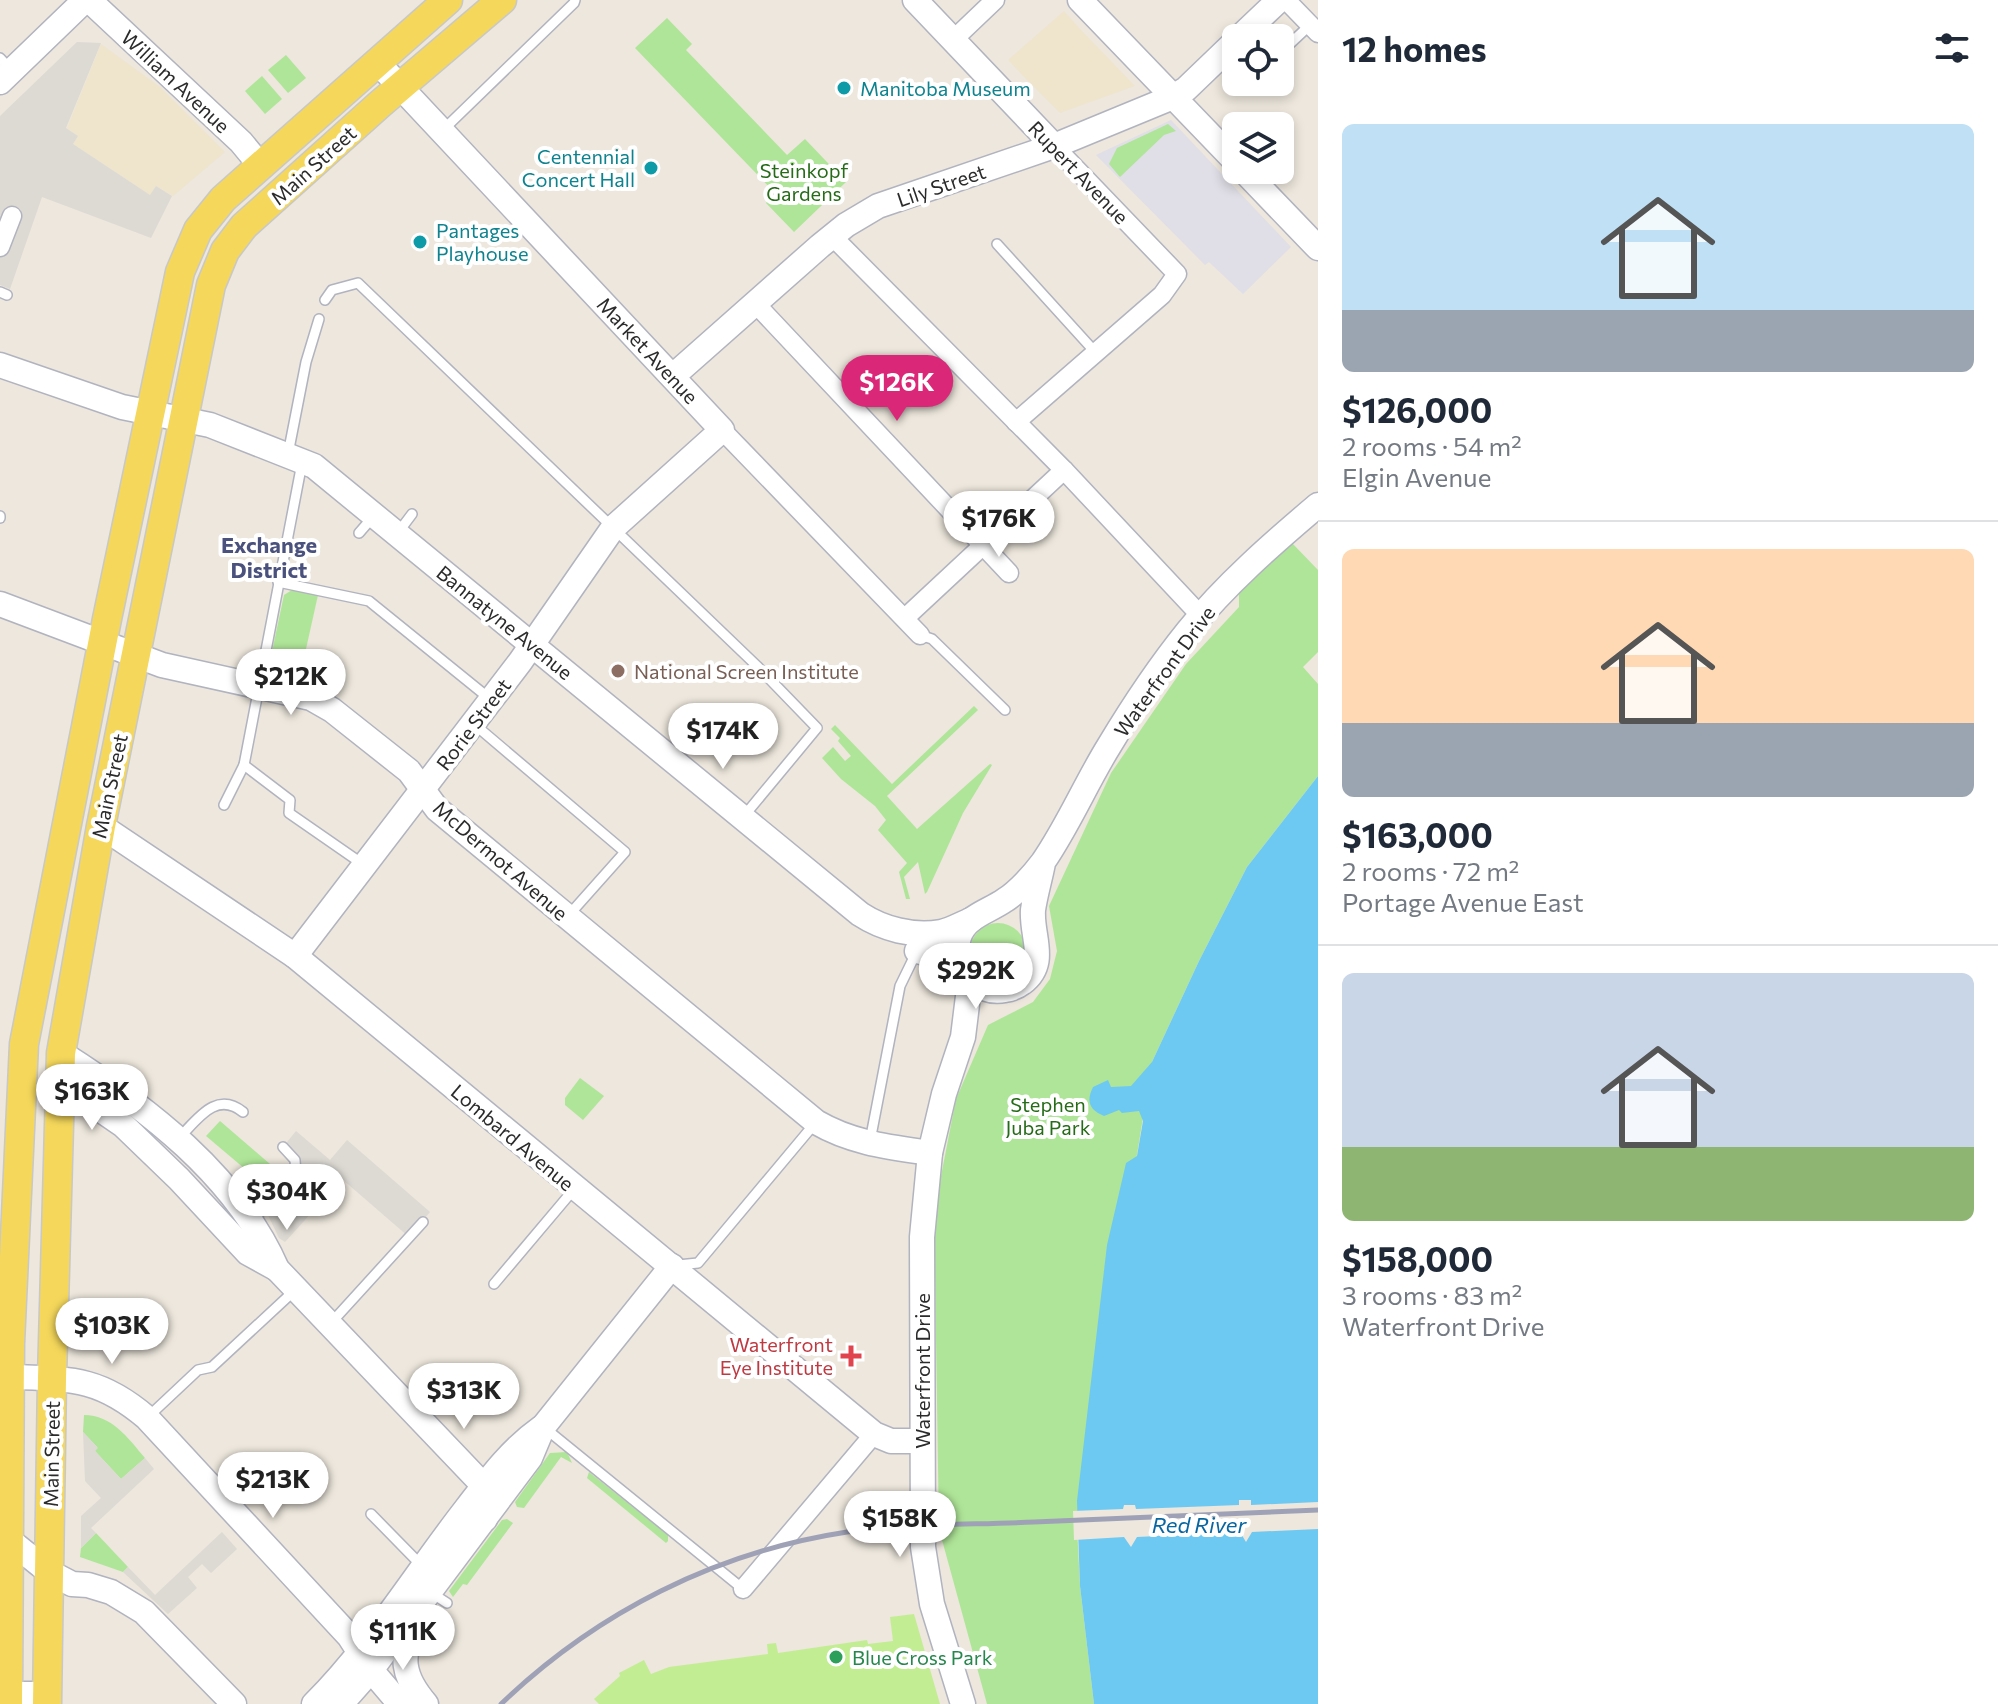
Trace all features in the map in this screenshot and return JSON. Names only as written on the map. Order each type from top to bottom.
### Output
[{"type":"main road","name":"Main Street","points":[[6,1697],[4,1535],[10,1377],[6,1306],[12,1046],[104,642],[175,291],[191,243],[214,208],[448,0]]},
{"type":"main road","name":"Main Street","points":[[47,1699],[61,1053],[101,826],[205,308],[225,251],[244,226],[502,0]]},
{"type":"main road","points":[[12,1046],[61,1053]]},
{"type":"main road","points":[[11,1083],[59,1090]]},
{"type":"street","points":[[4,70],[87,0]]},
{"type":"street","name":"William Avenue","points":[[87,0],[241,142],[260,165]]},
{"type":"street","name":"Rupert Avenue","points":[[915,0],[1177,274],[1162,295],[1096,353]]},
{"type":"street","points":[[953,40],[995,0]]},
{"type":"street","points":[[1080,0],[1222,148]]},
{"type":"street","name":"Lily Street","points":[[1254,24],[1279,0]]},
{"type":"street","points":[[1286,0],[1314,29]]},
{"type":"street","name":"Lily Street","points":[[673,376],[832,236],[878,206],[1054,146],[1173,97],[1222,55]]},
{"type":"street","name":"Market Avenue","points":[[377,62],[722,430],[920,635]]},
{"type":"street","points":[[1256,184],[1318,248]]},
{"type":"street","points":[[0,247],[12,216]]},
{"type":"street","points":[[832,236],[1064,470],[1201,616]]},
{"type":"street","points":[[754,302],[1009,573]]},
{"type":"street","points":[[1016,422],[1096,353]]},
{"type":"street","name":"Bannatyne Avenue","points":[[0,365],[114,405],[210,425],[314,466],[367,524],[397,534],[844,902],[876,925],[927,933],[943,932],[977,916]]},
{"type":"street","name":"Rorie Street","points":[[295,956],[474,724],[613,528],[722,430]]},
{"type":"street","points":[[905,618],[1064,470]]},
{"type":"street","name":"Waterfront Drive","points":[[963,1704],[932,1604],[922,1534],[922,1237],[930,1153],[944,1094],[963,1037],[966,975],[958,959],[958,941],[977,916],[1007,899],[1043,863],[1134,706],[1201,616],[1318,505]]},
{"type":"street","name":"McDermot Avenue","points":[[0,604],[162,665],[311,698],[332,710],[409,771],[437,809],[816,1122],[837,1134],[869,1144],[930,1153]]},
{"type":"street","name":"Lombard Avenue","points":[[101,826],[295,956],[874,1434],[891,1441],[922,1441]]},
{"type":"street","name":"Waterfront Drive","points":[[963,1037],[1000,991],[1016,987],[1032,973],[1038,955],[1033,912],[1043,863]]},
{"type":"street","points":[[977,916],[998,910],[1011,912],[1026,921],[1035,935]]},
{"type":"street","points":[[917,951],[943,957],[982,988],[1000,991]]},
{"type":"street","points":[[61,1053],[124,1096],[220,1181],[248,1253],[277,1269],[484,1486],[488,1500],[485,1519]]},
{"type":"street","points":[[59,1090],[88,1101],[123,1125],[234,1220],[263,1237],[277,1269]]},
{"type":"street","points":[[426,1704],[410,1684],[404,1660],[405,1647],[484,1486],[518,1445],[543,1427],[672,1266]]},
{"type":"street","points":[[10,1377],[75,1380],[107,1390],[128,1402],[147,1418],[349,1636],[400,1704]]},
{"type":"street","points":[[314,1704],[335,1683],[365,1661],[432,1589],[530,1458],[543,1427]]},
{"type":"street","points":[[743,1589],[874,1434]]},
{"type":"street","points":[[4,1535],[49,1572],[72,1584],[99,1588],[128,1601],[155,1622],[234,1704]]},
{"type":"street","points":[[341,1704],[365,1661],[432,1589]]},
{"type":"street","points":[[6,1697],[47,1699]]},
{"type":"lane","points":[[443,130],[575,0]]},
{"type":"lane","points":[[1294,43],[1314,29]]},
{"type":"lane","points":[[997,244],[1096,353]]},
{"type":"lane","points":[[325,300],[332,290],[358,283],[757,666],[817,728],[742,818]]},
{"type":"lane","points":[[224,805],[244,765],[278,582],[306,362],[319,319]]},
{"type":"lane","points":[[397,534],[412,514]]},
{"type":"lane","points":[[278,582],[369,601],[491,700]]},
{"type":"lane","points":[[920,635],[932,639],[1005,710]]},
{"type":"lane","points":[[474,724],[625,852],[567,917]]},
{"type":"lane","points":[[244,765],[290,800],[289,813],[364,865]]},
{"type":"lane","points":[[869,1144],[900,986],[917,951]]},
{"type":"lane","points":[[177,1140],[218,1103],[230,1103],[243,1112]]},
{"type":"lane","points":[[672,1266],[698,1263],[816,1122]]},
{"type":"lane","points":[[234,1220],[296,1174],[295,1160],[283,1147]]},
{"type":"lane","points":[[494,1284],[575,1188]]},
{"type":"lane","points":[[329,1326],[423,1222]]},
{"type":"lane","points":[[147,1418],[198,1370],[212,1367],[296,1289]]},
{"type":"lane","points":[[543,1427],[743,1589]]},
{"type":"lane","points":[[371,1514],[432,1589]]},
{"type":"shaded area","points":[[1064,11],[1135,86],[1060,113],[1008,60]]},
{"type":"shaded area","points":[[77,42],[101,43],[66,128],[78,136],[73,144],[150,195],[156,186],[172,196],[151,238],[42,197],[10,289],[0,285],[0,116]]},
{"type":"shaded area","points":[[101,44],[160,87],[225,152],[173,196],[156,186],[150,195],[73,144],[78,136],[67,128]]},
{"type":"shaded area","points":[[1171,120],[1222,174],[1222,184],[1231,184],[1291,247],[1243,294],[1209,262],[1205,265],[1096,155]]},
{"type":"shaded area","points":[[296,1131],[330,1160],[347,1140],[430,1212],[409,1237],[342,1179],[285,1242],[279,1238],[265,1209],[296,1168],[283,1147]]},
{"type":"shaded area","points":[[83,1432],[98,1448],[95,1451],[121,1479],[145,1458],[154,1469],[91,1528],[96,1533],[81,1548],[81,1516],[101,1498],[85,1481]]},
{"type":"shaded area","points":[[222,1532],[237,1549],[211,1573],[202,1564],[188,1577],[197,1588],[168,1614],[123,1572],[128,1567],[155,1595]]},
{"type":"green space","name":"Steinkopf Gardens","points":[[667,18],[692,44],[686,50],[787,155],[805,139],[846,182],[794,232],[766,203],[775,193],[635,48]]},
{"type":"green space","points":[[286,55],[306,78],[288,93],[268,70]]},
{"type":"green space","points":[[262,76],[282,99],[265,114],[245,91]]},
{"type":"green space","points":[[1168,124],[1176,131],[1164,135],[1120,177],[1109,164],[1117,148]]},
{"type":"green space","name":"Stephen Juba Park","points":[[1291,542],[1318,570],[1318,652],[1303,667],[1318,684],[1318,776],[1247,867],[1152,1062],[1077,1526],[1080,1586],[1094,1704],[987,1704],[939,1529],[934,1212],[956,1099],[988,1025],[1033,1002],[1050,979],[1057,951],[1049,906],[1111,773],[1186,664],[1239,607],[1239,593]]},
{"type":"green space","points":[[292,590],[318,595],[302,667],[270,661],[284,595]]},
{"type":"green space","points":[[974,706],[978,710],[887,796],[917,829],[992,765],[963,813],[927,892],[925,894],[918,862],[904,877],[910,899],[906,899],[899,872],[907,863],[878,830],[886,820],[875,806],[841,779],[822,758],[833,747],[845,761],[851,756],[831,729],[835,725],[892,784]]},
{"type":"green space","points":[[998,923],[1018,931],[1026,951],[1018,971],[998,979],[978,971],[970,951],[978,931]]},
{"type":"green space","points":[[580,1078],[604,1096],[583,1120],[565,1105],[565,1098]]},
{"type":"green space","points":[[220,1121],[277,1170],[264,1185],[206,1136]]},
{"type":"green space","points":[[84,1415],[111,1423],[145,1458],[121,1479],[95,1451],[97,1447],[83,1432]]},
{"type":"green space","points":[[567,1452],[572,1463],[561,1457],[524,1508],[517,1507],[515,1502],[550,1453]]},
{"type":"green space","points":[[589,1472],[668,1535],[668,1541],[666,1543],[587,1478]]},
{"type":"green space","points":[[502,1520],[513,1523],[467,1585],[463,1584],[453,1597],[449,1591]]},
{"type":"green space","points":[[96,1533],[128,1567],[123,1572],[80,1557],[81,1548]]},
{"type":"green space","name":"Blue Cross Park","points":[[914,1614],[940,1704],[599,1704],[594,1699],[620,1676],[619,1673],[644,1660],[651,1674],[669,1667],[768,1654],[767,1644],[776,1643],[778,1653],[867,1640],[868,1644],[893,1641],[890,1617]]},
{"type":"water","name":"Red River","points":[[1318,776],[1318,1704],[1094,1704],[1080,1586],[1077,1501],[1107,1245],[1126,1163],[1137,1156],[1143,1121],[1139,1111],[1122,1113],[1119,1110],[1104,1116],[1092,1108],[1090,1097],[1093,1087],[1108,1080],[1111,1087],[1131,1086],[1152,1062],[1247,867]]},
{"type":"pier","points":[[1239,1500],[1251,1500],[1251,1505],[1318,1502],[1318,1529],[1252,1532],[1246,1542],[1240,1532],[1137,1537],[1131,1547],[1124,1537],[1074,1540],[1073,1511],[1123,1509],[1124,1505],[1135,1505],[1136,1509],[1239,1505]]},
{"type":"railway","points":[[501,1704],[538,1671],[618,1614],[705,1571],[798,1541],[893,1527],[1318,1510]]},
{"type":"place","name":"Manitoba Museum","points":[[844,88]]},
{"type":"place","name":"Centennial Concert Hall","points":[[651,168]]},
{"type":"place","name":"Pantages Playhouse","points":[[420,242]]},
{"type":"place","name":"National Screen Institute","points":[[618,671]]},
{"type":"place","name":"Waterfront Eye Institute","points":[[851,1356]]},
{"type":"place","name":"Blue Cross Park","points":[[836,1657]]},
{"type":"district","name":"Exchange District","points":[[269,556]]}]
